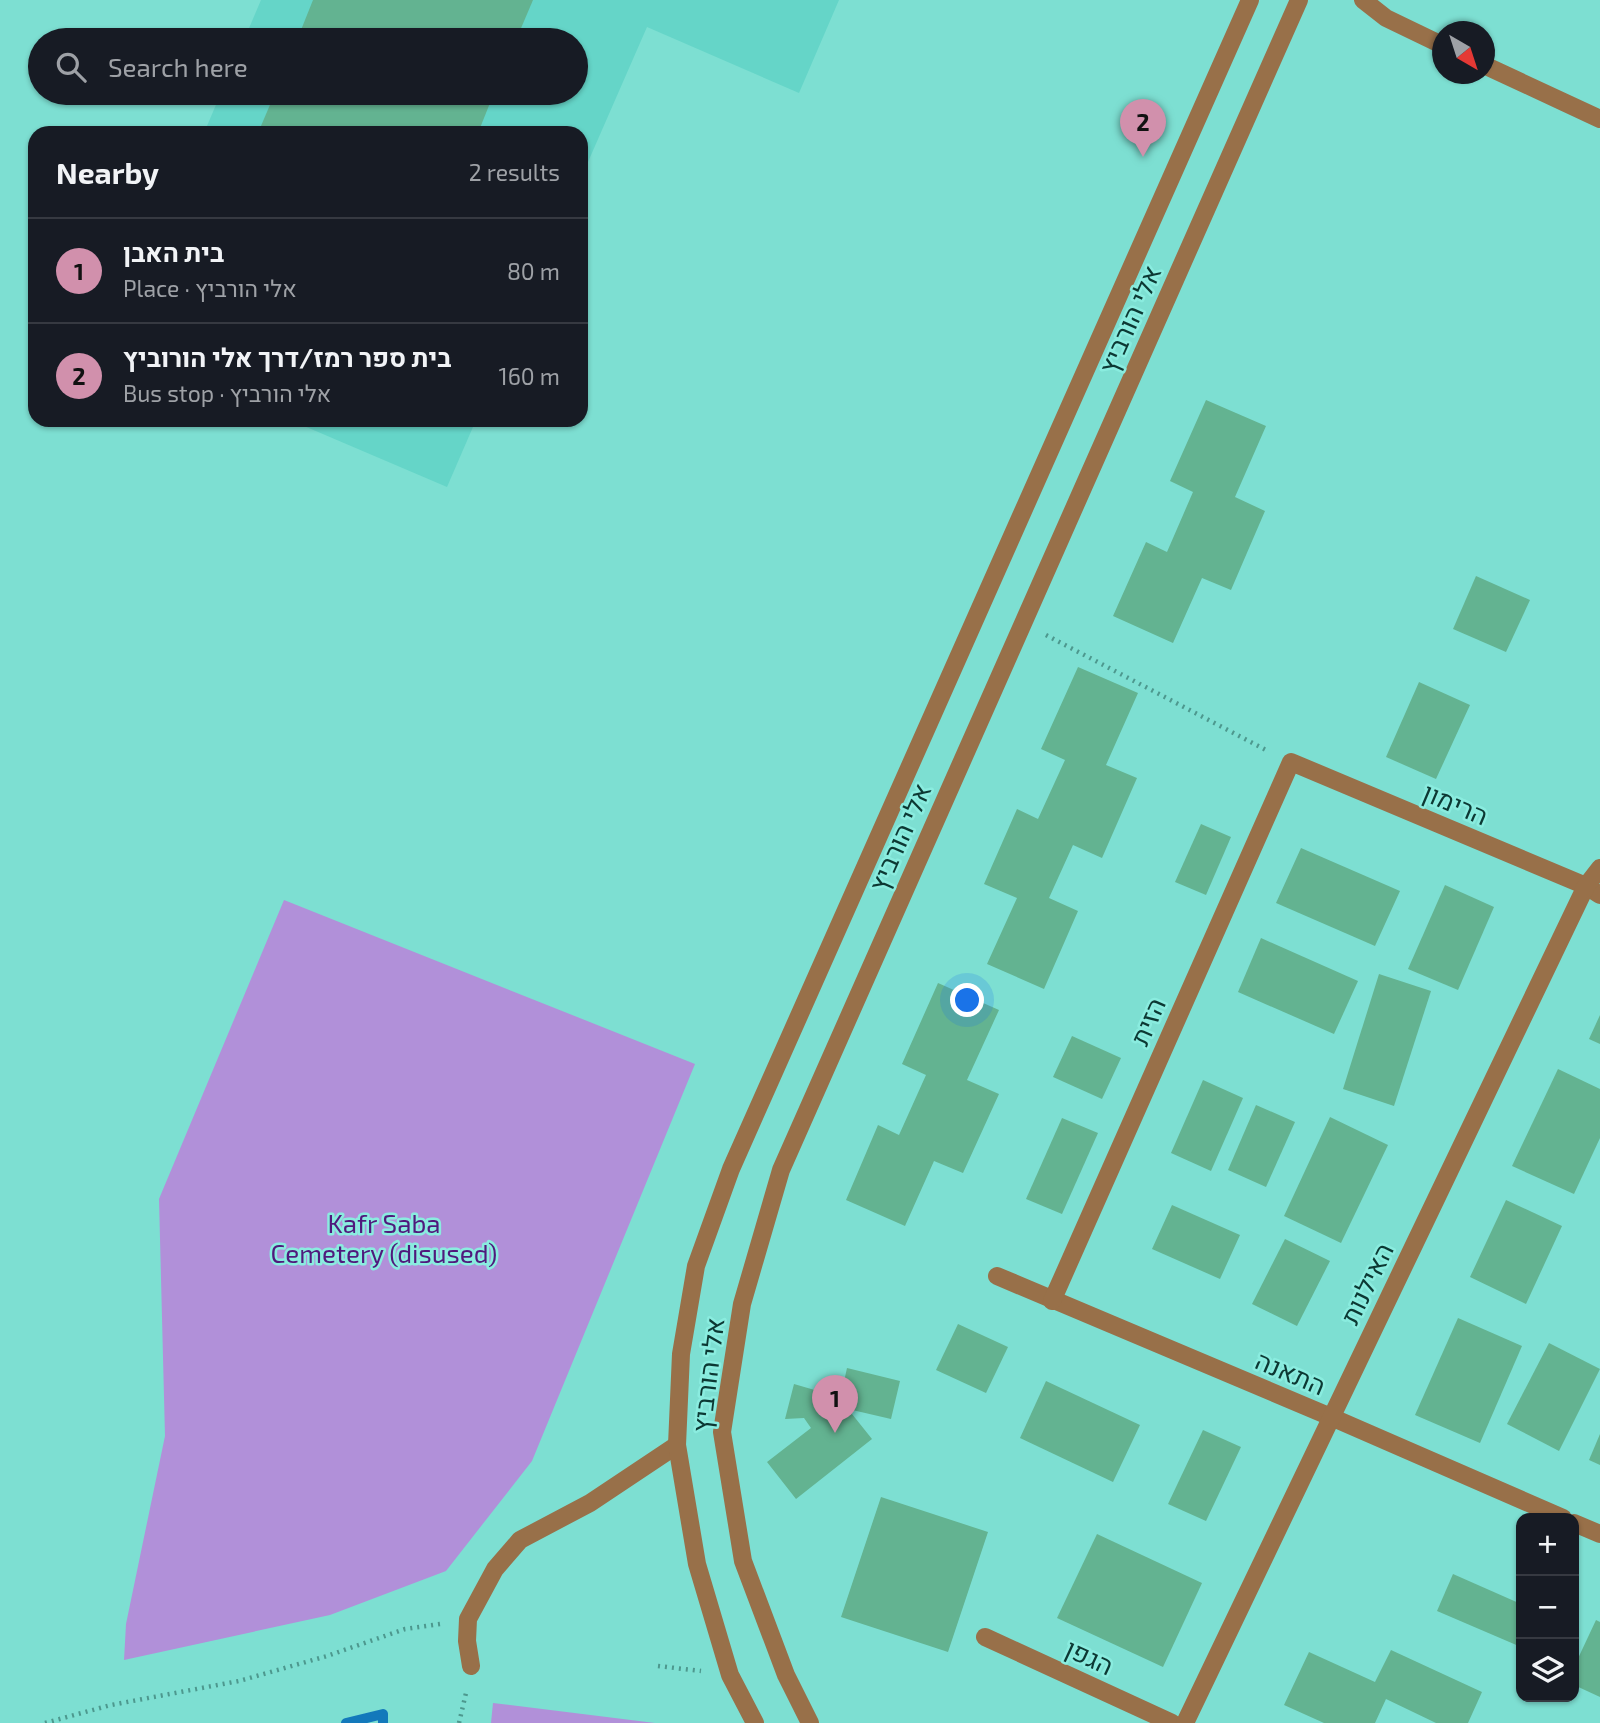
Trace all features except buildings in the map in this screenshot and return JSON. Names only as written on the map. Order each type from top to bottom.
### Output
[{"type":"street","name":"אלי הורביץ","points":[[755,1723],[730,1675],[697,1564],[677,1445],[681,1354],[696,1266],[731,1169],[1250,0]]},
{"type":"street","name":"אלי הורביץ","points":[[810,1723],[786,1675],[743,1561],[722,1432],[742,1304],[781,1170],[1299,0]]},
{"type":"street","points":[[1363,0],[1386,18],[1432,40]]},
{"type":"street","points":[[1495,70],[1600,119]]},
{"type":"street","name":"הרימון","points":[[1291,762],[1593,891]]},
{"type":"street","name":"הזית","points":[[1052,1301],[1291,762]]},
{"type":"street","name":"האילנות","points":[[1185,1723],[1331,1417],[1593,891],[1600,868]]},
{"type":"street","name":"התאנה","points":[[997,1276],[1552,1513]]},
{"type":"street","points":[[471,1666],[467,1641],[468,1619],[495,1569],[520,1540],[590,1503],[677,1445]]},
{"type":"street","points":[[1579,1525],[1600,1534]]},
{"type":"street","name":"הגפן","points":[[985,1637],[1172,1723]]},
{"type":"path","points":[[1023,623],[1291,762]]},
{"type":"path","points":[[44,1723],[111,1705],[239,1681],[327,1656],[405,1629],[468,1619]]},
{"type":"path","points":[[658,1666],[730,1675]]},
{"type":"shaded area","points":[[261,0],[839,0],[799,93],[647,27],[588,162],[588,126],[207,126],[216,105],[588,105],[588,28],[249,28]]},
{"type":"shaded area","points":[[306,427],[473,427],[447,487]]},
{"type":"green space","name":"Kafr Saba Cemetery (disused)","points":[[284,900],[695,1064],[532,1461],[446,1571],[330,1615],[124,1660],[126,1624],[165,1436],[159,1199]]},
{"type":"green space","points":[[493,1703],[655,1723],[491,1723]]},
{"type":"waterway","points":[[346,1723],[383,1714],[383,1723]]},
{"type":"place","name":"בית ספר רמז/דרך אלי הורוביץ","points":[[1143,157]]},
{"type":"place","name":"בית האבן","points":[[835,1433]]}]
